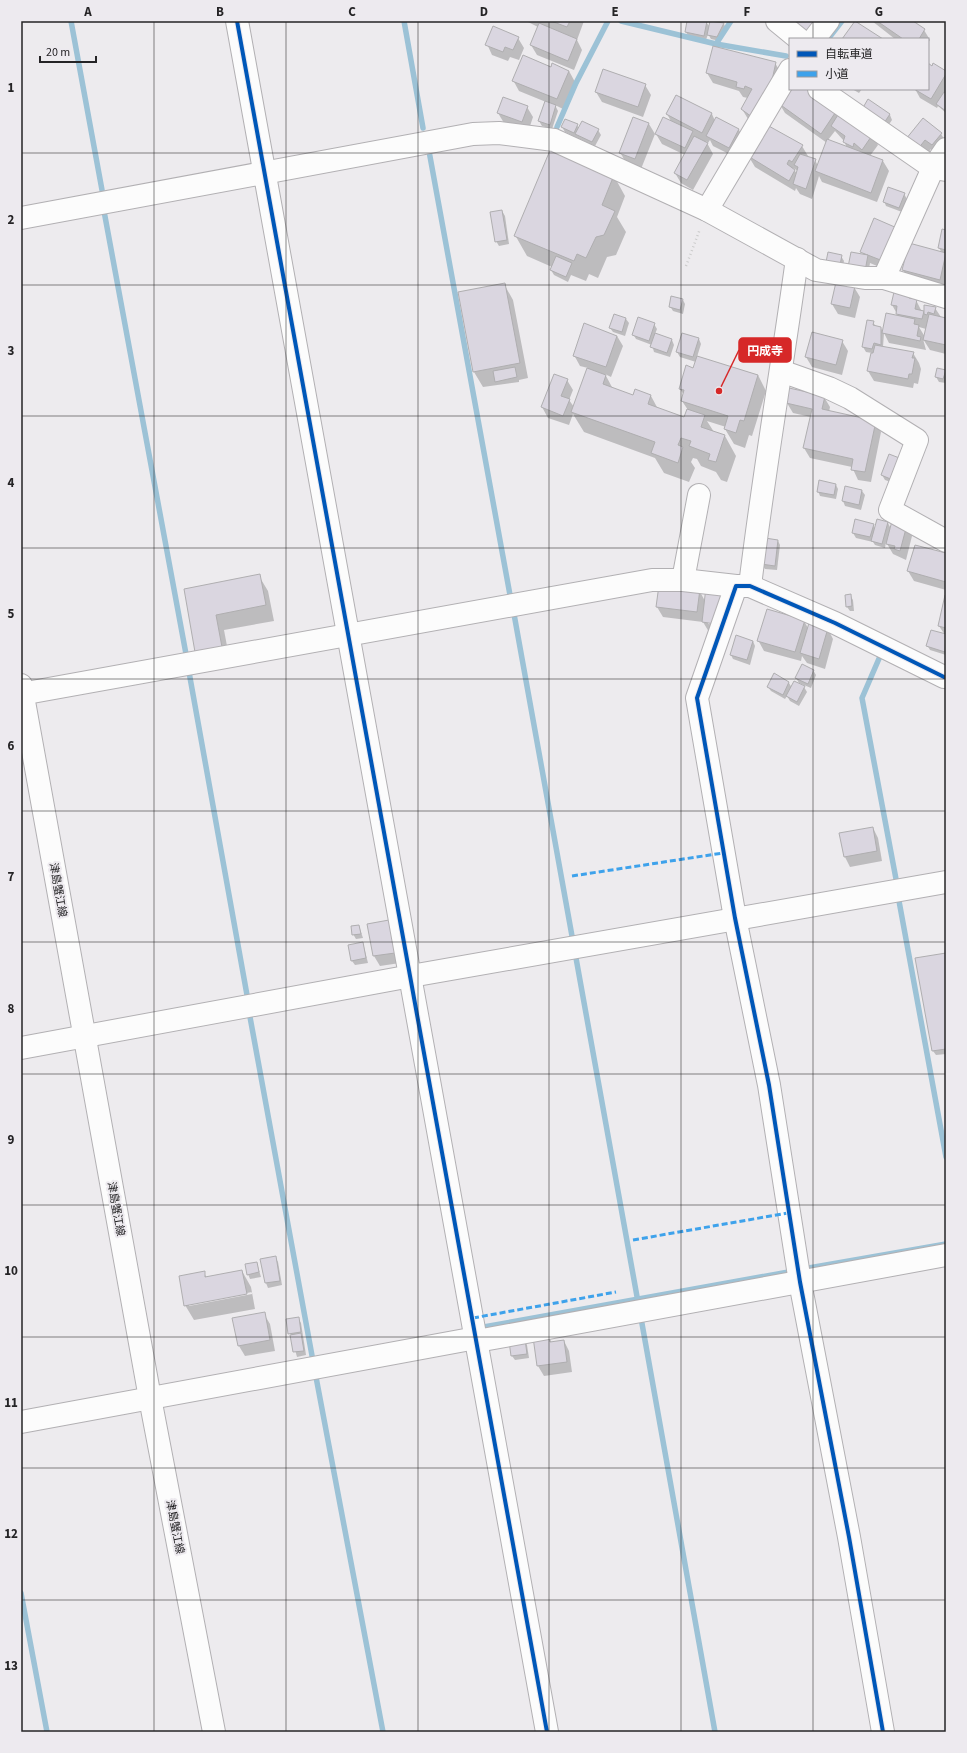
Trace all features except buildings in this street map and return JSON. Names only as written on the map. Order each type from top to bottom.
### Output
[{"type":"street","points":[[237,21],[547,1732]]},
{"type":"street","points":[[777,21],[798,38]]},
{"type":"street","points":[[815,38],[828,21]]},
{"type":"street","points":[[707,210],[789,72]]},
{"type":"street","points":[[820,90],[939,169]]},
{"type":"street","points":[[21,218],[264,171],[473,134],[499,133],[554,140],[707,210],[816,270],[865,278],[884,278],[946,297]]},
{"type":"street","points":[[884,278],[939,169],[946,149]]},
{"type":"street","points":[[797,259],[761,494],[743,586],[697,698],[735,918],[769,1085],[799,1273],[849,1537],[883,1732]]},
{"type":"street","points":[[781,371],[829,388],[850,398],[917,440],[890,510],[946,541]]},
{"type":"street","points":[[682,580],[699,495]]},
{"type":"street","points":[[22,691],[652,580],[682,580],[743,586],[836,623],[945,677]]},
{"type":"street","name":"津島蟹江線","points":[[22,691],[150,1398],[214,1732]]},
{"type":"street","points":[[21,1048],[411,976],[946,882]]},
{"type":"street","points":[[21,1422],[799,1273],[946,1255]]},
{"type":"path","points":[[686,266],[707,210]]},
{"type":"waterway","points":[[71,21],[102,190]]},
{"type":"waterway","points":[[404,21],[423,128]]},
{"type":"waterway","points":[[557,127],[576,83],[608,21]]},
{"type":"waterway","points":[[621,21],[716,44],[786,56]]},
{"type":"waterway","points":[[716,44],[731,21]]},
{"type":"waterway","points":[[829,38],[842,21]]},
{"type":"waterway","points":[[429,151],[510,595]]},
{"type":"waterway","points":[[104,211],[186,654]]},
{"type":"waterway","points":[[514,614],[572,936]]},
{"type":"waterway","points":[[881,654],[862,698],[896,879]]},
{"type":"waterway","points":[[189,672],[247,995]]},
{"type":"waterway","points":[[899,901],[946,1157]]},
{"type":"waterway","points":[[576,958],[638,1302]]},
{"type":"waterway","points":[[250,1017],[313,1361]]},
{"type":"waterway","points":[[803,1269],[946,1244]]},
{"type":"waterway","points":[[478,1328],[794,1271]]},
{"type":"waterway","points":[[641,1318],[715,1732]]},
{"type":"waterway","points":[[316,1377],[383,1732]]},
{"type":"waterway","points":[[21,1593],[47,1732]]},
{"type":"marked path","points":[[572,876],[723,853]]},
{"type":"marked path","points":[[633,1240],[788,1213]]},
{"type":"marked path","points":[[473,1318],[616,1292]]},
{"type":"cycle path","points":[[237,21],[547,1732]]},
{"type":"cycle path","points":[[883,1732],[849,1537],[800,1282],[769,1085],[735,918],[697,698],[736,586],[750,586],[835,623],[944,677]]},
{"type":"place","name":"円成寺","points":[[719,391]]}]
